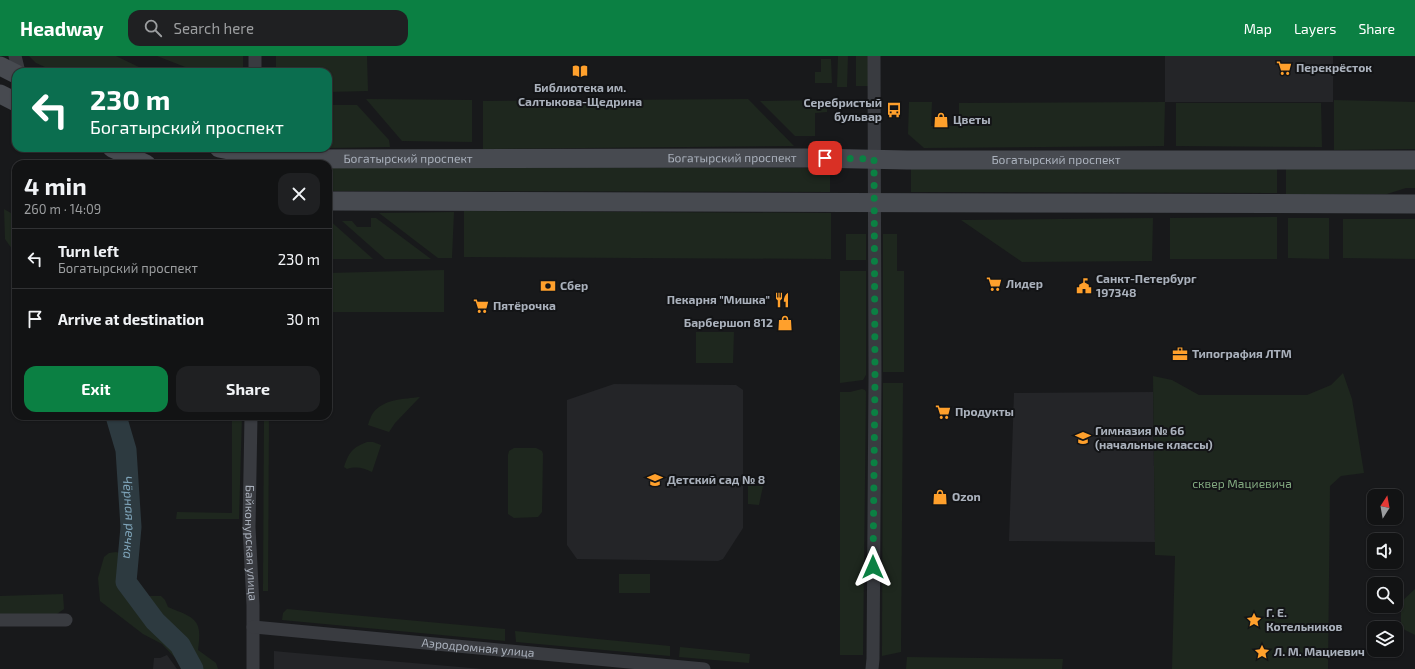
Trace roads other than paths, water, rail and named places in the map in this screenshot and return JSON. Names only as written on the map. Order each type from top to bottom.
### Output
[{"type":"main road","points":[[0,66],[12,72]]},
{"type":"main road","points":[[0,94],[12,100]]},
{"type":"main road","points":[[120,152],[138,160]]},
{"type":"main road","name":"Богатырский проспект","points":[[236,152],[254,156],[288,159],[1415,160]]},
{"type":"main road","points":[[332,201],[1415,204]]},
{"type":"street","points":[[15,56],[18,68]]},
{"type":"street","points":[[255,56],[255,68]]},
{"type":"street","points":[[872,669],[875,378],[874,56]]},
{"type":"street","name":"Байконурская улица","points":[[251,420],[249,527],[253,669]]},
{"type":"street","points":[[0,620],[66,620]]},
{"type":"street","name":"Аэродромная улица","points":[[253,627],[704,669]]},
{"type":"waterway","name":"Чёрная речка","points":[[117,420],[126,450],[131,527],[126,582],[155,621],[180,645],[193,669]]},
{"type":"place","name":"Перекрёсток","points":[[1284,68]]},
{"type":"place","name":"Библиотека им. Салтыкова-Щедрина","points":[[580,71]]},
{"type":"place","name":"Серебристый бульвар","points":[[894,110]]},
{"type":"place","name":"Цветы","points":[[941,120]]},
{"type":"place","name":"Лидер","points":[[994,284]]},
{"type":"place","name":"Сбер","points":[[548,286]]},
{"type":"place","name":"Санкт-Петербург 197348","points":[[1084,286]]},
{"type":"place","name":"Пекарня \"Мишка\"","points":[[782,300]]},
{"type":"place","name":"Пятёрочка","points":[[481,306]]},
{"type":"place","name":"Барбершоп 812","points":[[785,323]]},
{"type":"place","name":"Типография ЛТМ","points":[[1180,354]]},
{"type":"place","name":"Продукты","points":[[943,412]]},
{"type":"place","name":"Гимназия № 66 (начальные классы)","points":[[1083,438]]},
{"type":"place","name":"Детский сад № 8","points":[[655,480]]},
{"type":"place","name":"Ozon","points":[[940,497]]},
{"type":"place","name":"Г. Е. Котельников","points":[[1254,620]]},
{"type":"place","name":"Л. М. Мациевич","points":[[1262,652]]},
{"type":"park label","name":"сквер Мациевича","points":[[1242,484]]}]
